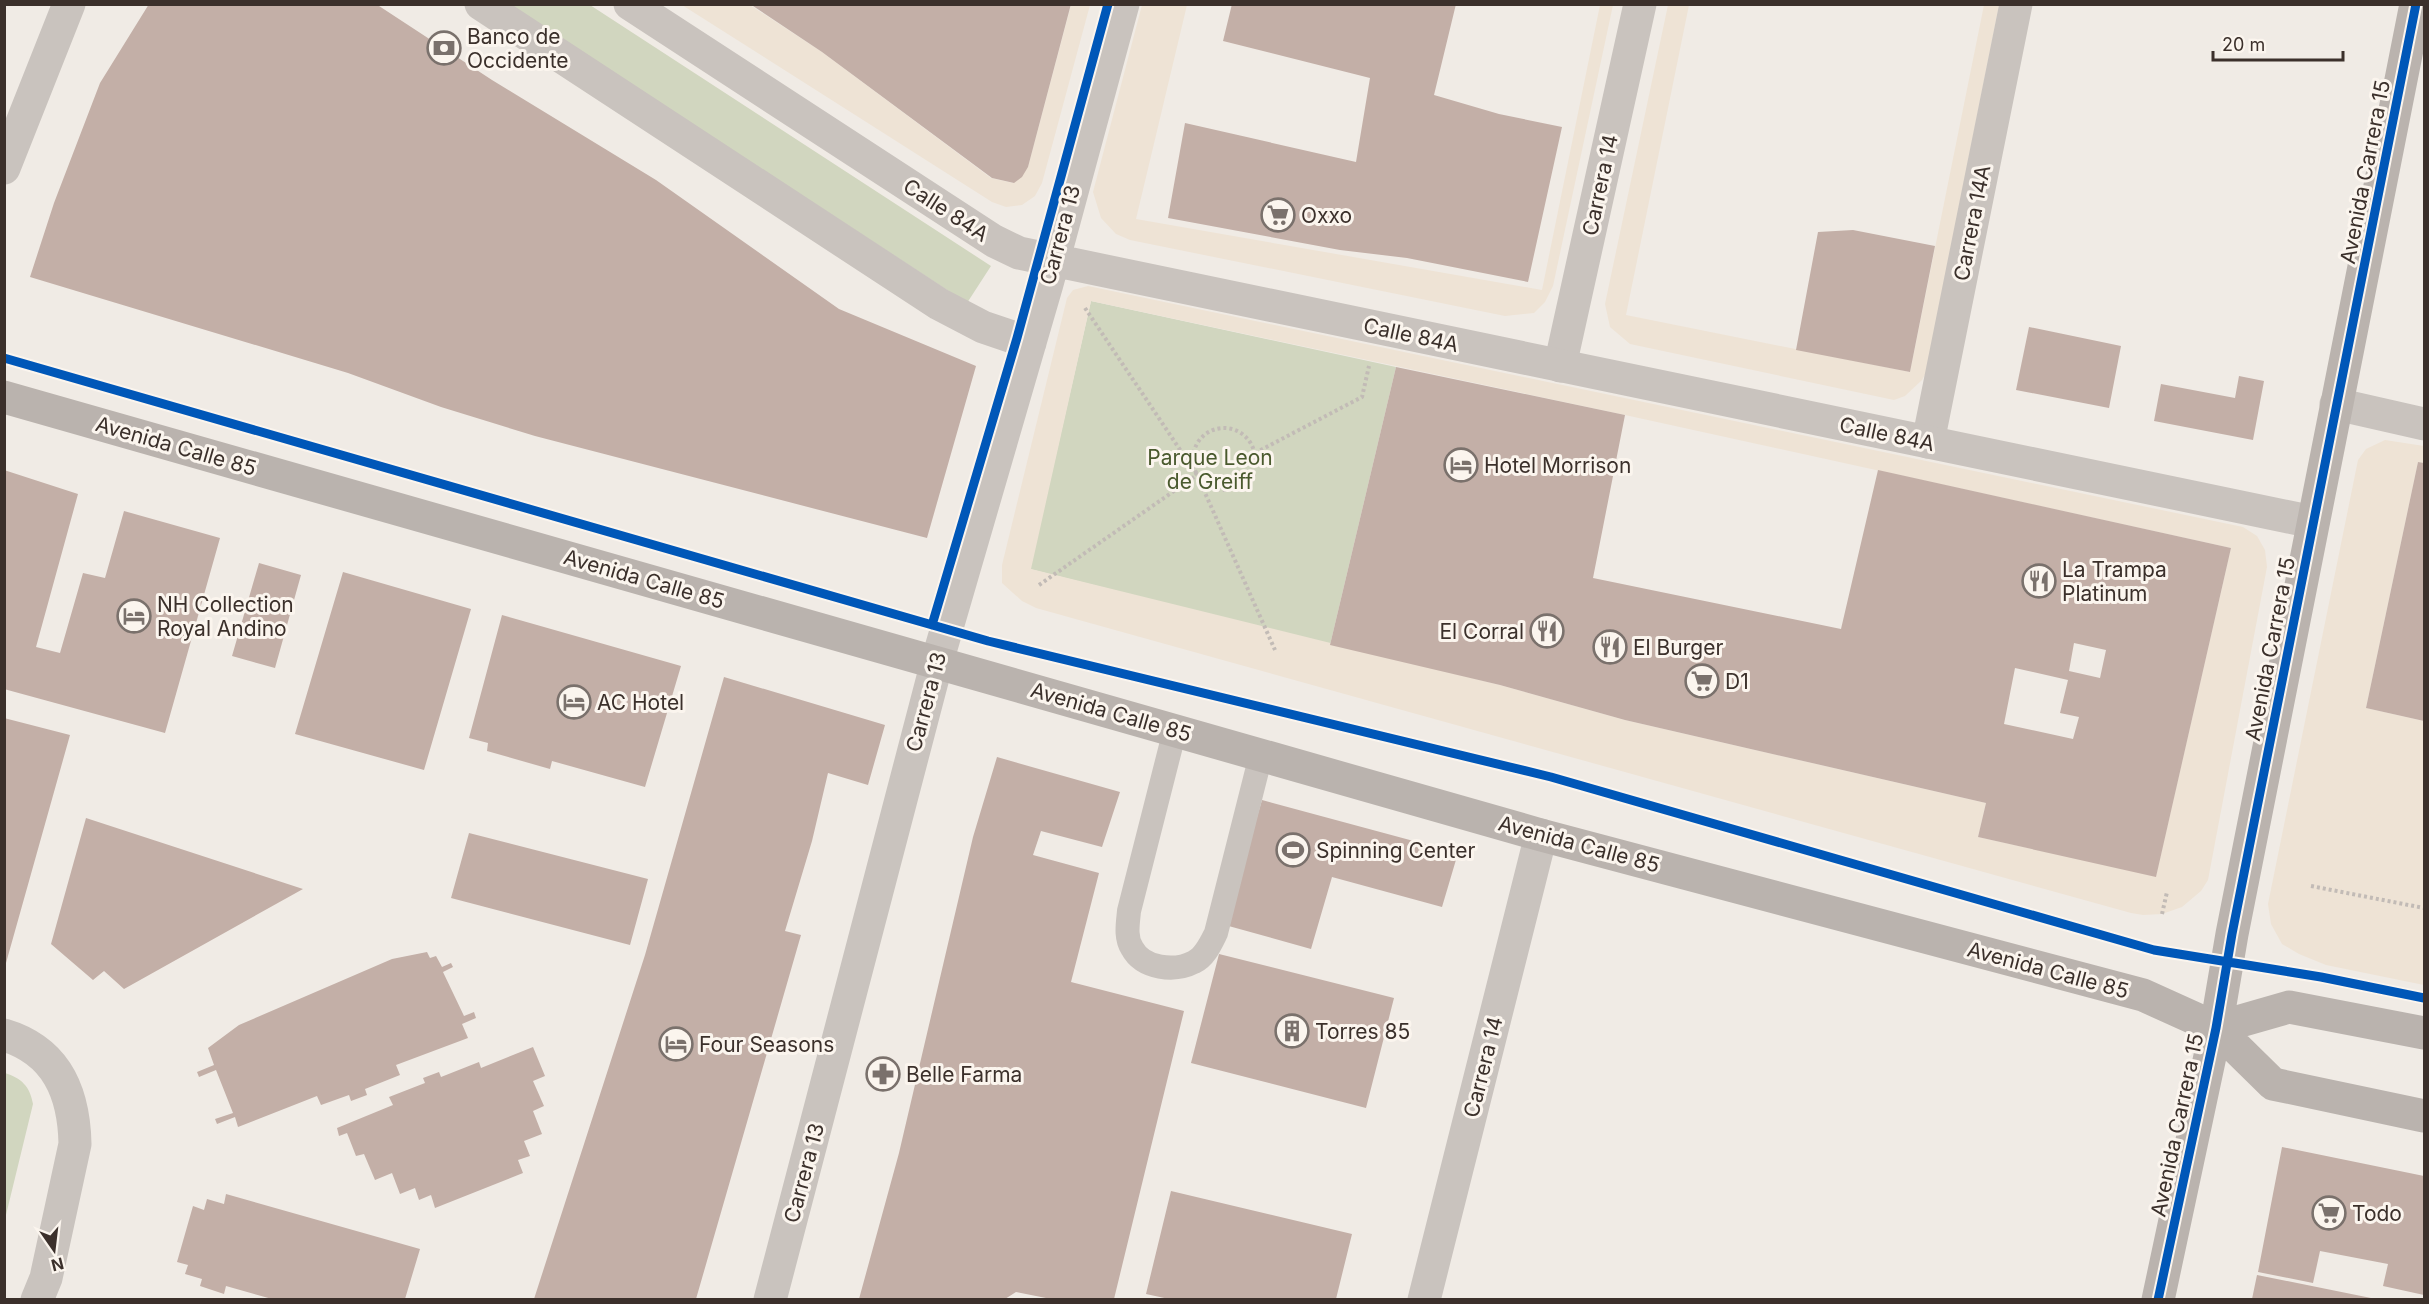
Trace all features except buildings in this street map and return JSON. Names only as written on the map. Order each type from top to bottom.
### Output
[{"type":"main road","name":"Avenida Carrera 15","points":[[2158,1299],[2216,1028],[2336,404],[2416,4]]},
{"type":"main road","name":"Avenida Calle 85","points":[[4,397],[1541,835],[2143,995],[2216,1028],[2273,1084],[2424,1116]]},
{"type":"main road","points":[[2216,1028],[2289,1007],[2424,1033]]},
{"type":"street","points":[[4,168],[69,4]]},
{"type":"street","points":[[481,4],[939,304],[983,327],[1030,343]]},
{"type":"street","name":"Calle 84A","points":[[630,4],[994,241],[1019,253],[2313,522]]},
{"type":"street","name":"Carrera 13","points":[[770,1299],[937,662],[1030,343],[1123,4]]},
{"type":"street","name":"Carrera 14","points":[[1560,366],[1640,4]]},
{"type":"street","name":"Carrera 14A","points":[[1928,442],[2016,4]]},
{"type":"street","points":[[2336,404],[2424,424]]},
{"type":"street","name":"Carrera 14","points":[[1425,1299],[1541,835]]},
{"type":"street","points":[[4,1035],[26,1042],[54,1068],[72,1104],[75,1124],[75,1144],[46,1278],[37,1299]]},
{"type":"lane","points":[[1175,730],[1129,911],[1127,930],[1131,948],[1144,961],[1159,967],[1177,967],[1195,962],[1208,948],[1216,933],[1260,755]]},
{"type":"path","points":[[1083,305],[1197,475],[1205,484],[1217,490],[1230,490],[1242,485],[1251,476],[1255,465],[1255,453],[1251,442],[1242,433],[1231,428],[1219,427],[1208,432],[1194,450],[1192,462],[1197,475],[1275,650]]},
{"type":"path","points":[[1255,453],[1362,397],[1370,362]]},
{"type":"path","points":[[1040,585],[1197,475]]},
{"type":"path","points":[[2311,886],[2424,908]]},
{"type":"path","points":[[2162,914],[2167,892]]},
{"type":"green space","points":[[510,5],[590,5],[991,266],[967,303]]},
{"type":"green space","name":"Parque Leon de Greiff","points":[[1091,301],[1396,367],[1330,645],[1030,569]]},
{"type":"green space","points":[[5,1073],[16,1077],[24,1084],[30,1092],[33,1104],[5,1219]]},
{"type":"shaded area","points":[[682,5],[750,5],[822,52],[991,178],[1013,183],[1028,167],[1071,5],[1090,5],[1042,183],[1035,196],[1022,205],[1006,207],[992,202]]},
{"type":"shaded area","points":[[1142,5],[1187,5],[1136,219],[1542,290],[1600,5],[1613,5],[1553,286],[1545,302],[1534,313],[1505,316],[1130,240],[1116,234],[1101,218],[1093,192]]},
{"type":"shaded area","points":[[1668,5],[1689,5],[1626,315],[1910,372],[1984,5],[1999,5],[1926,373],[1905,396],[1894,400],[1630,344],[1610,327],[1605,304]]},
{"type":"shaded area","points":[[1088,286],[2243,527],[2257,536],[2265,550],[2267,567],[2208,880],[2201,891],[2182,907],[2162,914],[2131,913],[1036,608],[1022,601],[1002,583],[1002,565],[1067,298],[1073,290]],"holes":[[[1091,301],[2231,548],[2156,876],[1978,837],[1986,803],[1625,720],[1500,685],[1031,569]]]},
{"type":"shaded area","points":[[2385,440],[2424,446],[2424,463],[2418,462],[2366,708],[2424,721],[2424,985],[2326,965],[2299,954],[2282,944],[2271,924],[2268,904],[2358,460],[2366,449]]},
{"type":"cycle path","points":[[932,625],[1017,338],[1108,4]]},
{"type":"cycle path","points":[[2158,1300],[2216,1028],[2232,934],[2416,4]]},
{"type":"cycle path","points":[[4,358],[988,641],[1551,777],[2154,950],[2321,977],[2424,998]]},
{"type":"place","name":"Banco de Occidente","points":[[444,48]]},
{"type":"place","name":"Oxxo","points":[[1278,215]]},
{"type":"place","name":"Hotel Morrison","points":[[1461,465]]},
{"type":"place","name":"La Trampa Platinum","points":[[2039,581]]},
{"type":"place","name":"NH Collection Royal Andino","points":[[134,616]]},
{"type":"place","name":"El Corral","points":[[1547,631]]},
{"type":"place","name":"El Burger","points":[[1610,647]]},
{"type":"place","name":"D1","points":[[1702,681]]},
{"type":"place","name":"AC Hotel","points":[[574,702]]},
{"type":"place","name":"Spinning Center","points":[[1293,850]]},
{"type":"place","name":"Torres 85","points":[[1292,1031]]},
{"type":"place","name":"Four Seasons","points":[[676,1044]]},
{"type":"place","name":"Belle Farma","points":[[883,1074]]},
{"type":"place","name":"Todo","points":[[2329,1213]]}]
